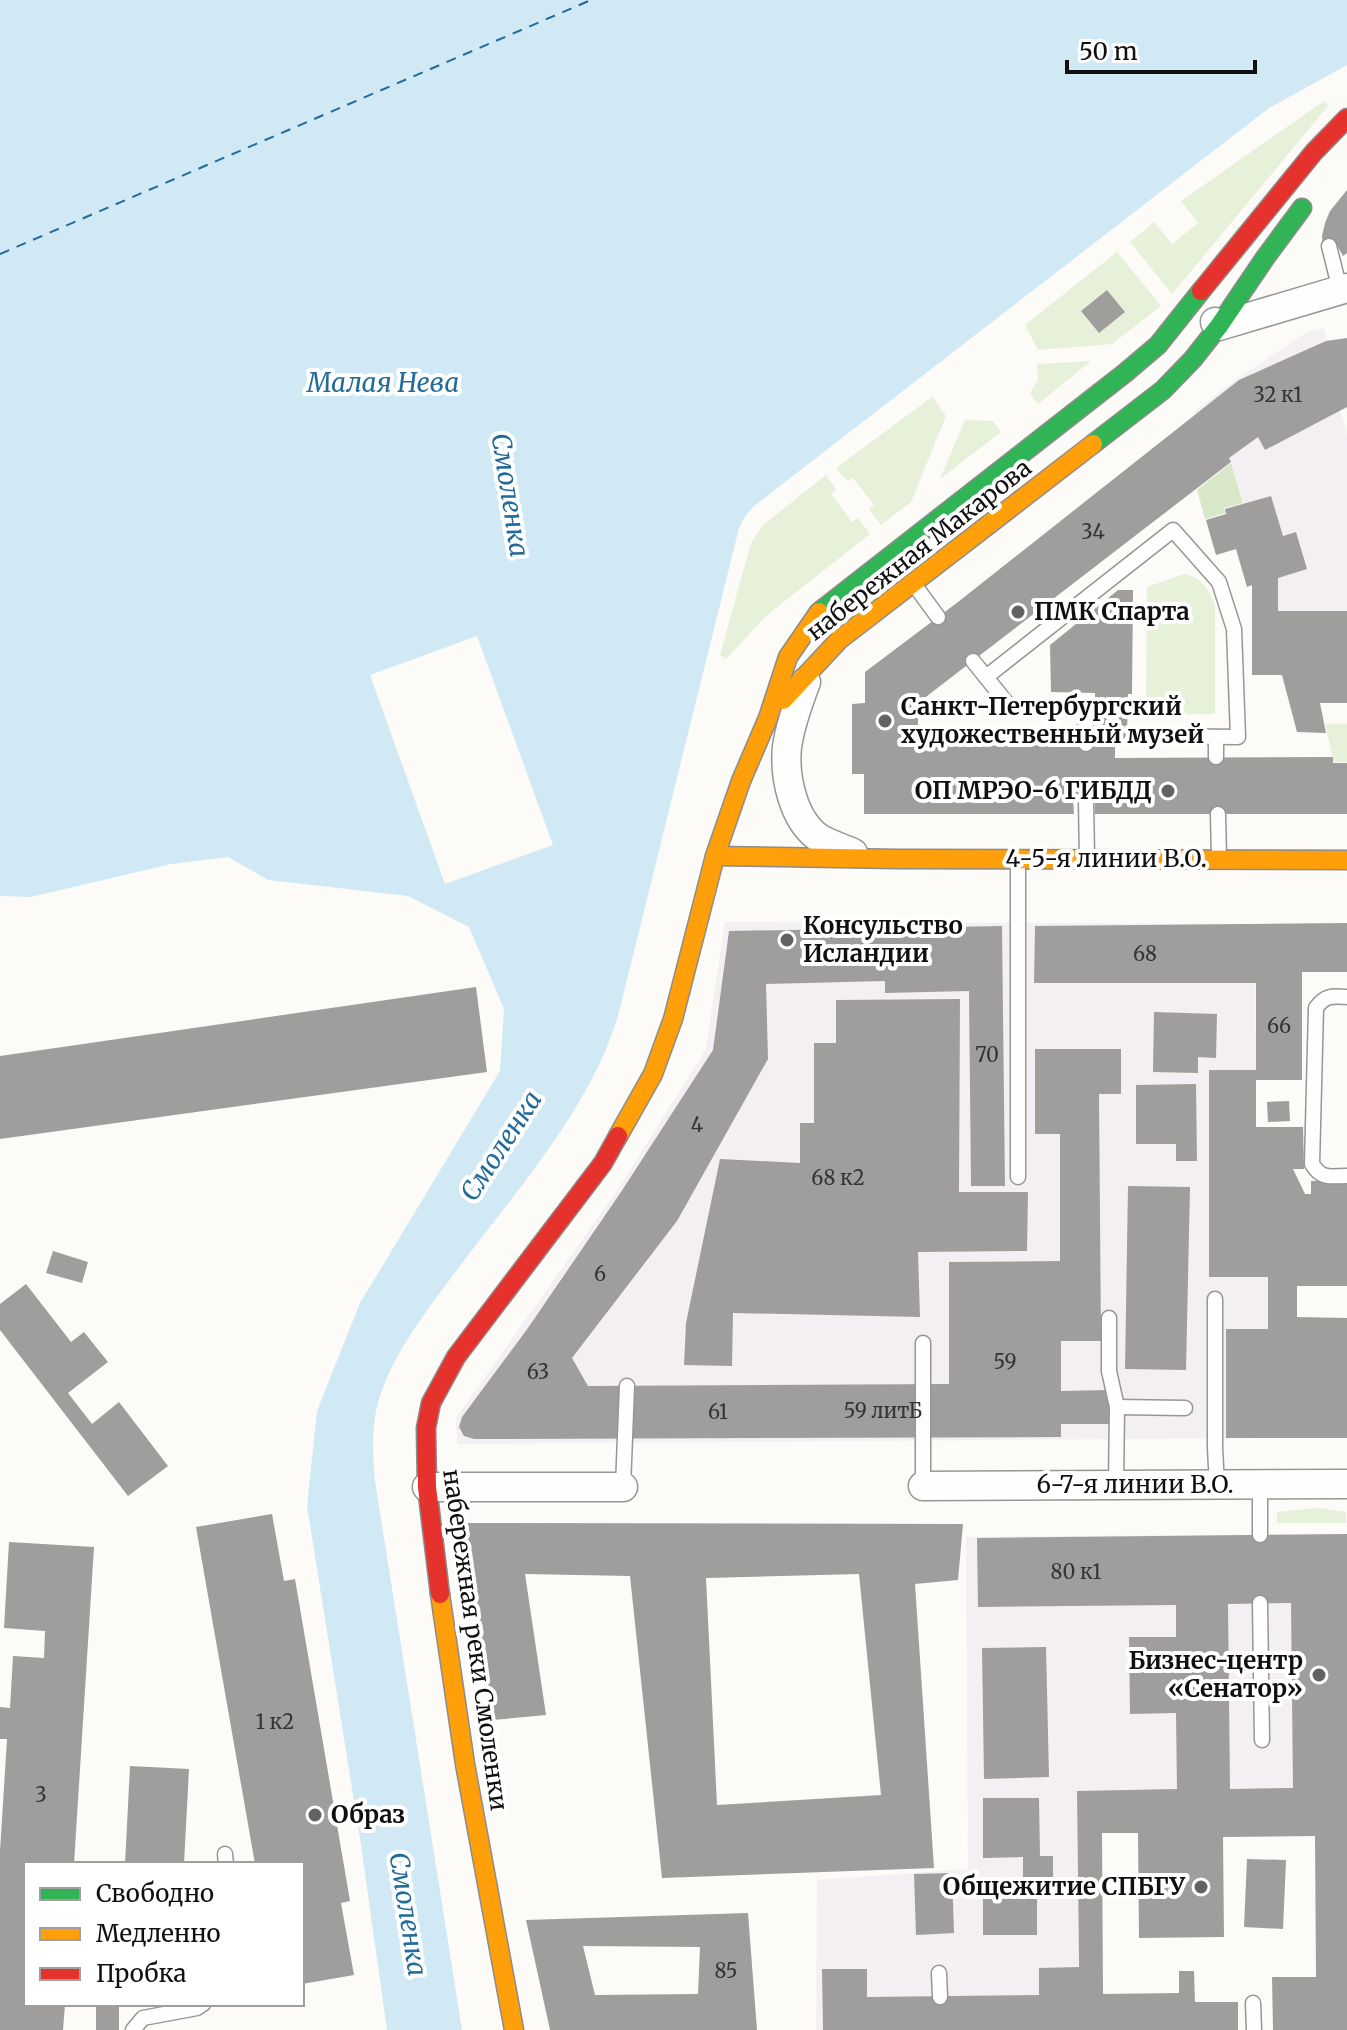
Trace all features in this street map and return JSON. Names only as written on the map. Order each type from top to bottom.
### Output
[{"type":"main road","name":"набережная Макарова","points":[[768,718],[788,657],[818,613],[1158,345],[1314,152],[1347,118]]},
{"type":"main road","name":"набережная Макарова","points":[[768,718],[839,640],[1163,390],[1219,326],[1311,195]]},
{"type":"main road","name":"набережная реки Смоленки","points":[[514,2030],[465,1764],[432,1540],[426,1428],[431,1403],[456,1357],[603,1163],[653,1074],[673,1019],[715,856],[741,781],[768,718]]},
{"type":"main road","name":"4-5-я линии В.О.","points":[[715,856],[1347,860]]},
{"type":"street","points":[[1192,305],[1219,326],[1343,289]]},
{"type":"street","name":"4-5-я линии В.О.","points":[[812,667],[795,710],[787,749],[789,788],[799,816],[818,837],[865,859]]},
{"type":"street","name":"6-7-я линии В.О.","points":[[923,1486],[1347,1484]]},
{"type":"street","points":[[427,1487],[623,1487]]},
{"type":"lane","points":[[1329,246],[1343,289]]},
{"type":"lane","points":[[986,677],[1173,530],[1219,582],[1234,629],[1238,737],[1139,736]]},
{"type":"lane","points":[[913,583],[938,617]]},
{"type":"lane","points":[[973,661],[1010,707],[1085,707],[1086,744]]},
{"type":"lane","points":[[1216,737],[1216,757]]},
{"type":"lane","points":[[1086,800],[1087,859]]},
{"type":"lane","points":[[1218,814],[1219,860]]},
{"type":"lane","points":[[1018,859],[1018,1177]]},
{"type":"lane","points":[[1347,997],[1328,996],[1316,1008],[1312,1164],[1323,1176],[1347,1176]]},
{"type":"lane","points":[[1215,1299],[1217,1485]]},
{"type":"lane","points":[[1109,1318],[1109,1371],[1117,1407],[1116,1485]]},
{"type":"lane","points":[[923,1343],[923,1486]]},
{"type":"lane","points":[[623,1487],[627,1386]]},
{"type":"lane","points":[[1117,1407],[1185,1408]]},
{"type":"lane","points":[[1260,1484],[1260,1535]]},
{"type":"lane","points":[[1260,1603],[1262,1740]]},
{"type":"lane","points":[[939,1973],[940,1997]]},
{"type":"lane","points":[[1253,2003],[1254,2030]]},
{"type":"lane","points":[[133,2030],[143,2018],[200,2006]]},
{"type":"shaded area","points":[[1324,329],[1347,435],[1347,675],[1278,676],[1278,603],[1252,602],[1252,586],[1247,587],[1236,549],[1216,555],[1206,520],[1226,514],[1225,509],[1244,503],[1231,462],[1194,412],[1242,375],[1308,332]]},
{"type":"shaded area","points":[[725,922],[1255,924],[1256,1127],[1303,1127],[1304,1169],[1268,1170],[1268,1438],[457,1444],[456,1418],[616,1192],[706,1049]]},
{"type":"shaded area","points":[[1347,1534],[1347,1788],[1077,1791],[1079,2030],[816,2030],[817,1880],[968,1869],[966,1537]]},
{"type":"green space","points":[[1324,101],[1328,106],[1172,294],[1130,242],[1154,222],[1172,244],[1198,223],[1181,201]]},
{"type":"green space","points":[[1117,252],[1161,306],[1112,344],[1038,350],[1025,325]],"holes":[[[1107,290],[1124,311],[1081,311]]]},
{"type":"green space","points":[[1091,361],[1038,404],[1030,393],[1038,379],[1037,364]]},
{"type":"green space","points":[[932,397],[946,416],[911,502],[881,525],[869,509],[874,505],[853,478],[847,481],[836,468]]},
{"type":"green space","points":[[965,420],[993,421],[1001,432],[940,479]]},
{"type":"green space","points":[[1231,463],[1243,503],[1224,508],[1225,513],[1205,519],[1197,490]]},
{"type":"green space","points":[[826,475],[836,489],[831,494],[852,522],[858,518],[870,534],[767,615],[726,659],[720,655],[751,543],[762,526]]},
{"type":"green space","points":[[1184,574],[1204,586],[1215,607],[1215,714],[1146,715],[1147,587]]},
{"type":"green space","points":[[1325,724],[1347,724],[1347,762],[1334,762]]},
{"type":"green space","points":[[1319,1508],[1346,1512],[1346,1523],[1277,1523],[1277,1512]]},
{"type":"water","name":"Малая Нева","points":[[0,0],[1347,0],[1347,65],[1269,108],[754,506],[739,528],[618,1016],[604,1055],[552,1144],[409,1337],[391,1368],[377,1408],[373,1444],[375,1481],[462,2030],[387,2030],[307,1506],[317,1411],[360,1303],[500,1071],[504,1009],[469,927],[408,896],[268,880],[228,857],[171,864],[31,897],[0,896]]},
{"type":"pier","points":[[477,636],[553,845],[445,884],[370,675]]},
{"type":"building","points":[[1347,190],[1347,253],[1343,256],[1336,244],[1323,247],[1322,236],[1330,211]]},
{"type":"building","points":[[1107,290],[1125,312],[1099,333],[1081,311]]},
{"type":"building","points":[[1347,338],[1347,407],[1265,450],[1258,437],[1229,458],[1231,462],[918,703],[918,742],[931,743],[930,738],[946,738],[946,744],[966,744],[965,739],[980,738],[980,744],[1095,744],[1095,693],[1051,692],[1050,645],[1118,590],[1133,590],[1132,694],[1128,694],[1127,733],[1123,742],[1115,745],[1115,758],[1333,757],[1333,763],[1347,763],[1347,814],[1095,814],[1095,800],[1073,799],[1074,814],[864,814],[864,774],[852,774],[852,704],[865,703],[865,672],[1239,380],[1326,341]]},
{"type":"building","points":[[1271,496],[1283,536],[1296,532],[1307,569],[1278,578],[1278,611],[1347,611],[1347,703],[1320,703],[1326,733],[1297,732],[1282,675],[1252,675],[1252,585],[1247,587],[1236,549],[1216,555],[1206,520],[1226,514],[1225,509]]},
{"type":"building","points":[[1347,923],[1347,972],[1302,972],[1302,1080],[1256,1080],[1256,1127],[1303,1127],[1304,1169],[1293,1169],[1305,1194],[1311,1194],[1311,1181],[1347,1181],[1347,1286],[1297,1286],[1297,1317],[1347,1318],[1347,1438],[1226,1438],[1226,1329],[1268,1329],[1268,1277],[1209,1277],[1209,1070],[1256,1070],[1256,983],[1034,983],[1035,926]]},
{"type":"building","points":[[1002,926],[1005,1186],[971,1186],[969,991],[885,993],[885,981],[766,984],[768,1059],[677,1221],[572,1358],[588,1386],[949,1384],[949,1262],[1060,1261],[1060,1134],[1035,1134],[1035,1049],[1121,1049],[1121,1094],[1099,1094],[1101,1341],[1061,1341],[1061,1391],[1109,1390],[1109,1424],[1061,1424],[1061,1437],[474,1439],[464,1436],[459,1427],[462,1417],[528,1328],[713,1050],[729,931]]},
{"type":"building","points":[[476,987],[487,1072],[0,1139],[0,1056]]},
{"type":"building","points":[[960,999],[959,1192],[1028,1192],[1027,1251],[918,1252],[920,1317],[733,1313],[732,1366],[684,1365],[686,1323],[720,1159],[800,1163],[800,1123],[814,1123],[814,1043],[836,1043],[836,1000]]},
{"type":"building","points":[[1154,1012],[1217,1014],[1216,1058],[1198,1057],[1198,1073],[1153,1072]]},
{"type":"building","points":[[1196,1084],[1197,1161],[1176,1161],[1176,1144],[1136,1144],[1136,1085]]},
{"type":"building","points":[[1289,1101],[1290,1121],[1268,1122],[1267,1102]]},
{"type":"building","points":[[1128,1186],[1190,1187],[1186,1370],[1125,1369]]},
{"type":"building","points":[[53,1251],[88,1262],[82,1283],[46,1273]]},
{"type":"building","points":[[26,1284],[71,1342],[84,1332],[108,1362],[68,1393],[92,1424],[119,1402],[168,1466],[128,1496],[0,1330],[0,1304]]},
{"type":"building","points":[[272,1514],[284,1581],[295,1579],[350,1901],[341,1903],[354,1975],[304,1984],[304,1862],[255,1862],[196,1527]]},
{"type":"building","points":[[464,1523],[963,1524],[958,1580],[915,1584],[934,1868],[662,1878],[630,1576],[525,1574],[546,1715],[493,1720]],"holes":[[[859,1574],[881,1795],[717,1805],[706,1578]]]},
{"type":"building","points":[[1347,1534],[1347,2030],[1273,2030],[1272,1977],[1316,1977],[1315,1836],[1223,1837],[1224,1937],[1139,1938],[1138,1833],[1102,1833],[1103,1994],[1179,1993],[1179,1971],[1194,1971],[1195,2002],[1238,2002],[1238,2030],[823,2030],[822,1969],[867,1969],[867,1997],[1039,1995],[1039,1968],[1079,1967],[1077,1791],[1177,1789],[1176,1713],[1130,1714],[1129,1637],[1176,1637],[1176,1605],[978,1607],[977,1538]],"holes":[[[1291,1603],[1293,1788],[1230,1789],[1228,1604]]]},
{"type":"building","points":[[9,1542],[94,1547],[74,1862],[24,1862],[24,2006],[65,2006],[63,2030],[0,2030],[0,1851],[7,1739],[0,1739],[0,1707],[10,1708],[13,1656],[44,1658],[45,1631],[4,1628]]},
{"type":"building","points":[[1046,1647],[1049,1777],[984,1779],[982,1648]]},
{"type":"building","points":[[130,1766],[189,1769],[184,1862],[125,1862]]},
{"type":"building","points":[[983,1798],[1039,1798],[1040,1856],[1053,1856],[1053,1881],[1037,1882],[1037,1935],[983,1935],[983,1882],[1023,1882],[1023,1857],[983,1858]]},
{"type":"building","points":[[1247,1859],[1286,1860],[1283,1929],[1244,1927]]},
{"type":"building","points":[[952,1873],[954,1933],[916,1935],[914,1874]]},
{"type":"building","points":[[748,1913],[757,2030],[550,2030],[526,1920]],"holes":[[[583,1946],[700,1947],[698,1994],[595,1995]]]},
{"type":"building","points":[[96,2007],[119,2007],[119,2030],[96,2030]]},
{"type":"ferry route","points":[[0,254],[591,0]]},
{"type":"traffic: fast","points":[[1093,444],[1163,390],[1193,359],[1302,208]]},
{"type":"traffic: fast","points":[[819,612],[1125,373],[1158,345],[1201,291]]},
{"type":"traffic: slow","points":[[783,700],[839,640],[1093,444]]},
{"type":"traffic: slow","points":[[618,1136],[653,1074],[673,1019],[715,856],[788,657],[819,612]]},
{"type":"traffic: slow","points":[[715,856],[1347,860]]},
{"type":"traffic: slow","points":[[440,1594],[465,1764],[514,2030]]},
{"type":"traffic: jam","points":[[1201,291],[1314,152],[1347,118]]},
{"type":"traffic: jam","points":[[440,1594],[427,1487],[426,1428],[431,1403],[456,1357],[603,1163],[618,1136]]},
{"type":"place","name":"ПМК Спарта","points":[[1018,612]]},
{"type":"place","name":"Санкт-Петербургский художественный музей","points":[[885,721]]},
{"type":"place","name":"ОП МРЭО-6 ГИБДД","points":[[1168,791]]},
{"type":"place","name":"Консульство Исландии","points":[[787,940]]},
{"type":"place","name":"Бизнес-центр «Сенатор»","points":[[1319,1675]]},
{"type":"place","name":"Образ","points":[[315,1815]]},
{"type":"place","name":"Общежитие СПБГУ","points":[[1201,1887]]},
{"type":"water label","name":"Смоленка","points":[[510,495]]},
{"type":"water label","name":"Смоленка","points":[[501,1146]]},
{"type":"water label","name":"Смоленка","points":[[408,1914]]}]
